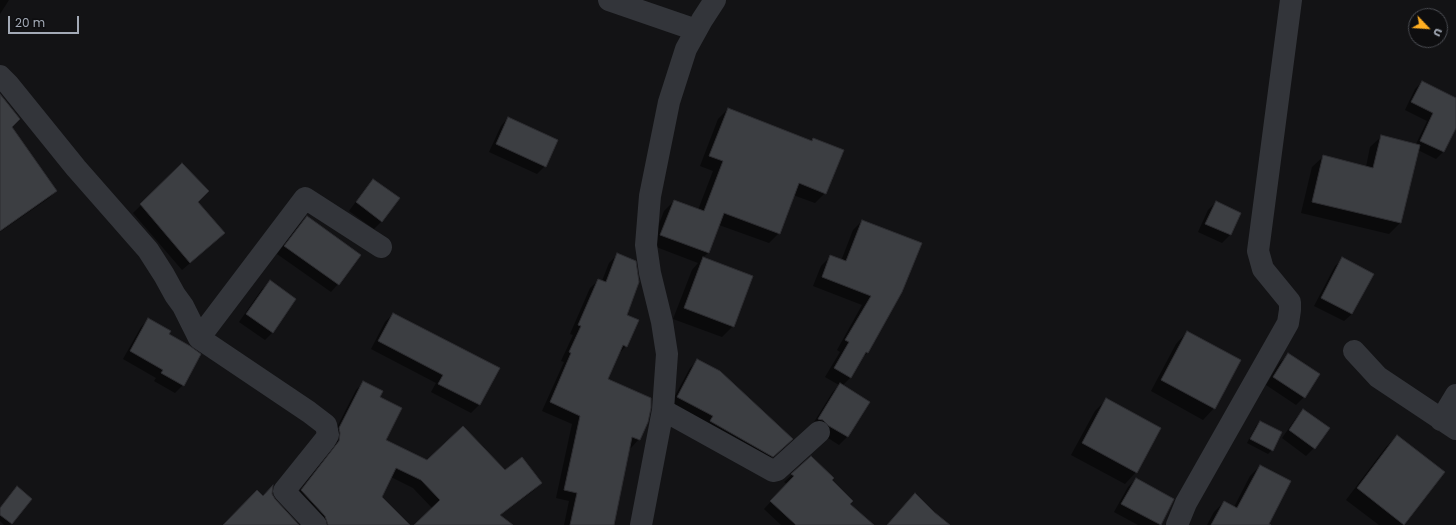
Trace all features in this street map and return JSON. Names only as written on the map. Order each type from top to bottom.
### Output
[{"type":"street","points":[[609,0],[696,30]]},
{"type":"street","points":[[641,525],[663,410],[667,354],[662,322],[650,273],[646,245],[650,196],[669,102],[686,49],[715,0]]},
{"type":"street","points":[[1177,525],[1186,504],[1288,323],[1290,302],[1264,269],[1258,251],[1291,0]]},
{"type":"street","points":[[0,76],[76,168],[148,250],[164,275],[174,295],[183,306],[198,338],[326,425],[328,435],[325,440],[284,491],[316,525]]},
{"type":"street","points":[[198,338],[305,198],[381,247]]},
{"type":"street","points":[[1354,350],[1378,377],[1449,424],[1456,395]]},
{"type":"street","points":[[663,410],[773,471],[777,470],[819,432]]},
{"type":"building","points":[[1422,81],[1456,98],[1456,128],[1444,152],[1420,141],[1433,113],[1411,102]]},
{"type":"building","points":[[0,94],[20,119],[12,127],[57,191],[0,231]]},
{"type":"building","points":[[728,108],[812,141],[813,138],[844,150],[826,194],[799,183],[780,234],[724,213],[709,253],[660,235],[674,200],[704,211],[723,161],[709,156]]},
{"type":"building","points":[[508,117],[558,140],[546,167],[496,144]]},
{"type":"building","points":[[1381,135],[1420,145],[1401,223],[1312,202],[1323,155],[1373,168]]},
{"type":"building","points":[[182,163],[209,191],[198,202],[225,233],[190,263],[140,204]]},
{"type":"building","points":[[373,179],[400,198],[382,222],[356,202]]},
{"type":"building","points":[[1216,201],[1241,213],[1231,235],[1205,224]]},
{"type":"building","points":[[307,216],[361,255],[339,285],[284,246]]},
{"type":"building","points":[[862,220],[922,243],[902,292],[868,353],[866,352],[851,378],[834,368],[849,342],[845,340],[871,296],[822,277],[830,255],[846,261]]},
{"type":"building","points":[[617,253],[636,261],[639,282],[627,315],[639,320],[627,347],[623,345],[608,379],[651,398],[651,408],[648,422],[640,440],[632,437],[614,525],[570,525],[577,493],[564,490],[580,416],[550,402],[571,353],[569,352],[581,326],[578,325],[598,279],[606,282]]},
{"type":"building","points":[[703,257],[753,276],[734,327],[684,308]]},
{"type":"building","points":[[1342,257],[1374,274],[1352,314],[1321,298]]},
{"type":"building","points":[[270,280],[296,299],[273,333],[246,314]]},
{"type":"building","points":[[393,313],[500,368],[480,405],[438,384],[443,375],[378,341]]},
{"type":"building","points":[[148,318],[171,331],[169,334],[201,354],[184,386],[161,373],[163,370],[130,351]]},
{"type":"building","points":[[1187,331],[1241,360],[1215,409],[1161,380]]},
{"type":"building","points":[[1288,353],[1320,374],[1305,398],[1273,377]]},
{"type":"building","points":[[697,359],[720,371],[793,439],[773,457],[710,421],[713,416],[677,397]]},
{"type":"building","points":[[363,381],[383,391],[380,397],[402,408],[386,440],[427,460],[463,426],[505,470],[522,457],[542,483],[500,515],[513,525],[414,525],[440,500],[421,480],[396,468],[382,497],[410,525],[328,525],[325,516],[301,490],[339,441],[339,428]]},
{"type":"building","points":[[840,383],[870,402],[848,437],[829,426],[823,420],[818,419]]},
{"type":"building","points":[[1106,398],[1161,428],[1137,473],[1082,443]]},
{"type":"building","points":[[1303,409],[1330,428],[1315,449],[1289,430]]},
{"type":"building","points":[[1260,421],[1282,432],[1273,451],[1250,439]]},
{"type":"building","points":[[1397,435],[1445,472],[1404,525],[1357,488]]},
{"type":"building","points":[[811,456],[834,478],[832,480],[853,501],[850,504],[874,525],[796,525],[770,501],[794,476],[791,474]]},
{"type":"building","points":[[1260,465],[1291,481],[1269,524],[1271,525],[1211,525],[1224,501],[1237,508]]},
{"type":"building","points":[[1136,478],[1174,499],[1161,525],[1121,504]]},
{"type":"building","points":[[273,485],[272,494],[275,499],[299,525],[223,525],[257,490],[263,496]]},
{"type":"building","points":[[17,486],[32,499],[12,524],[0,515],[0,508]]},
{"type":"building","points":[[915,493],[934,512],[950,525],[887,525]]}]
